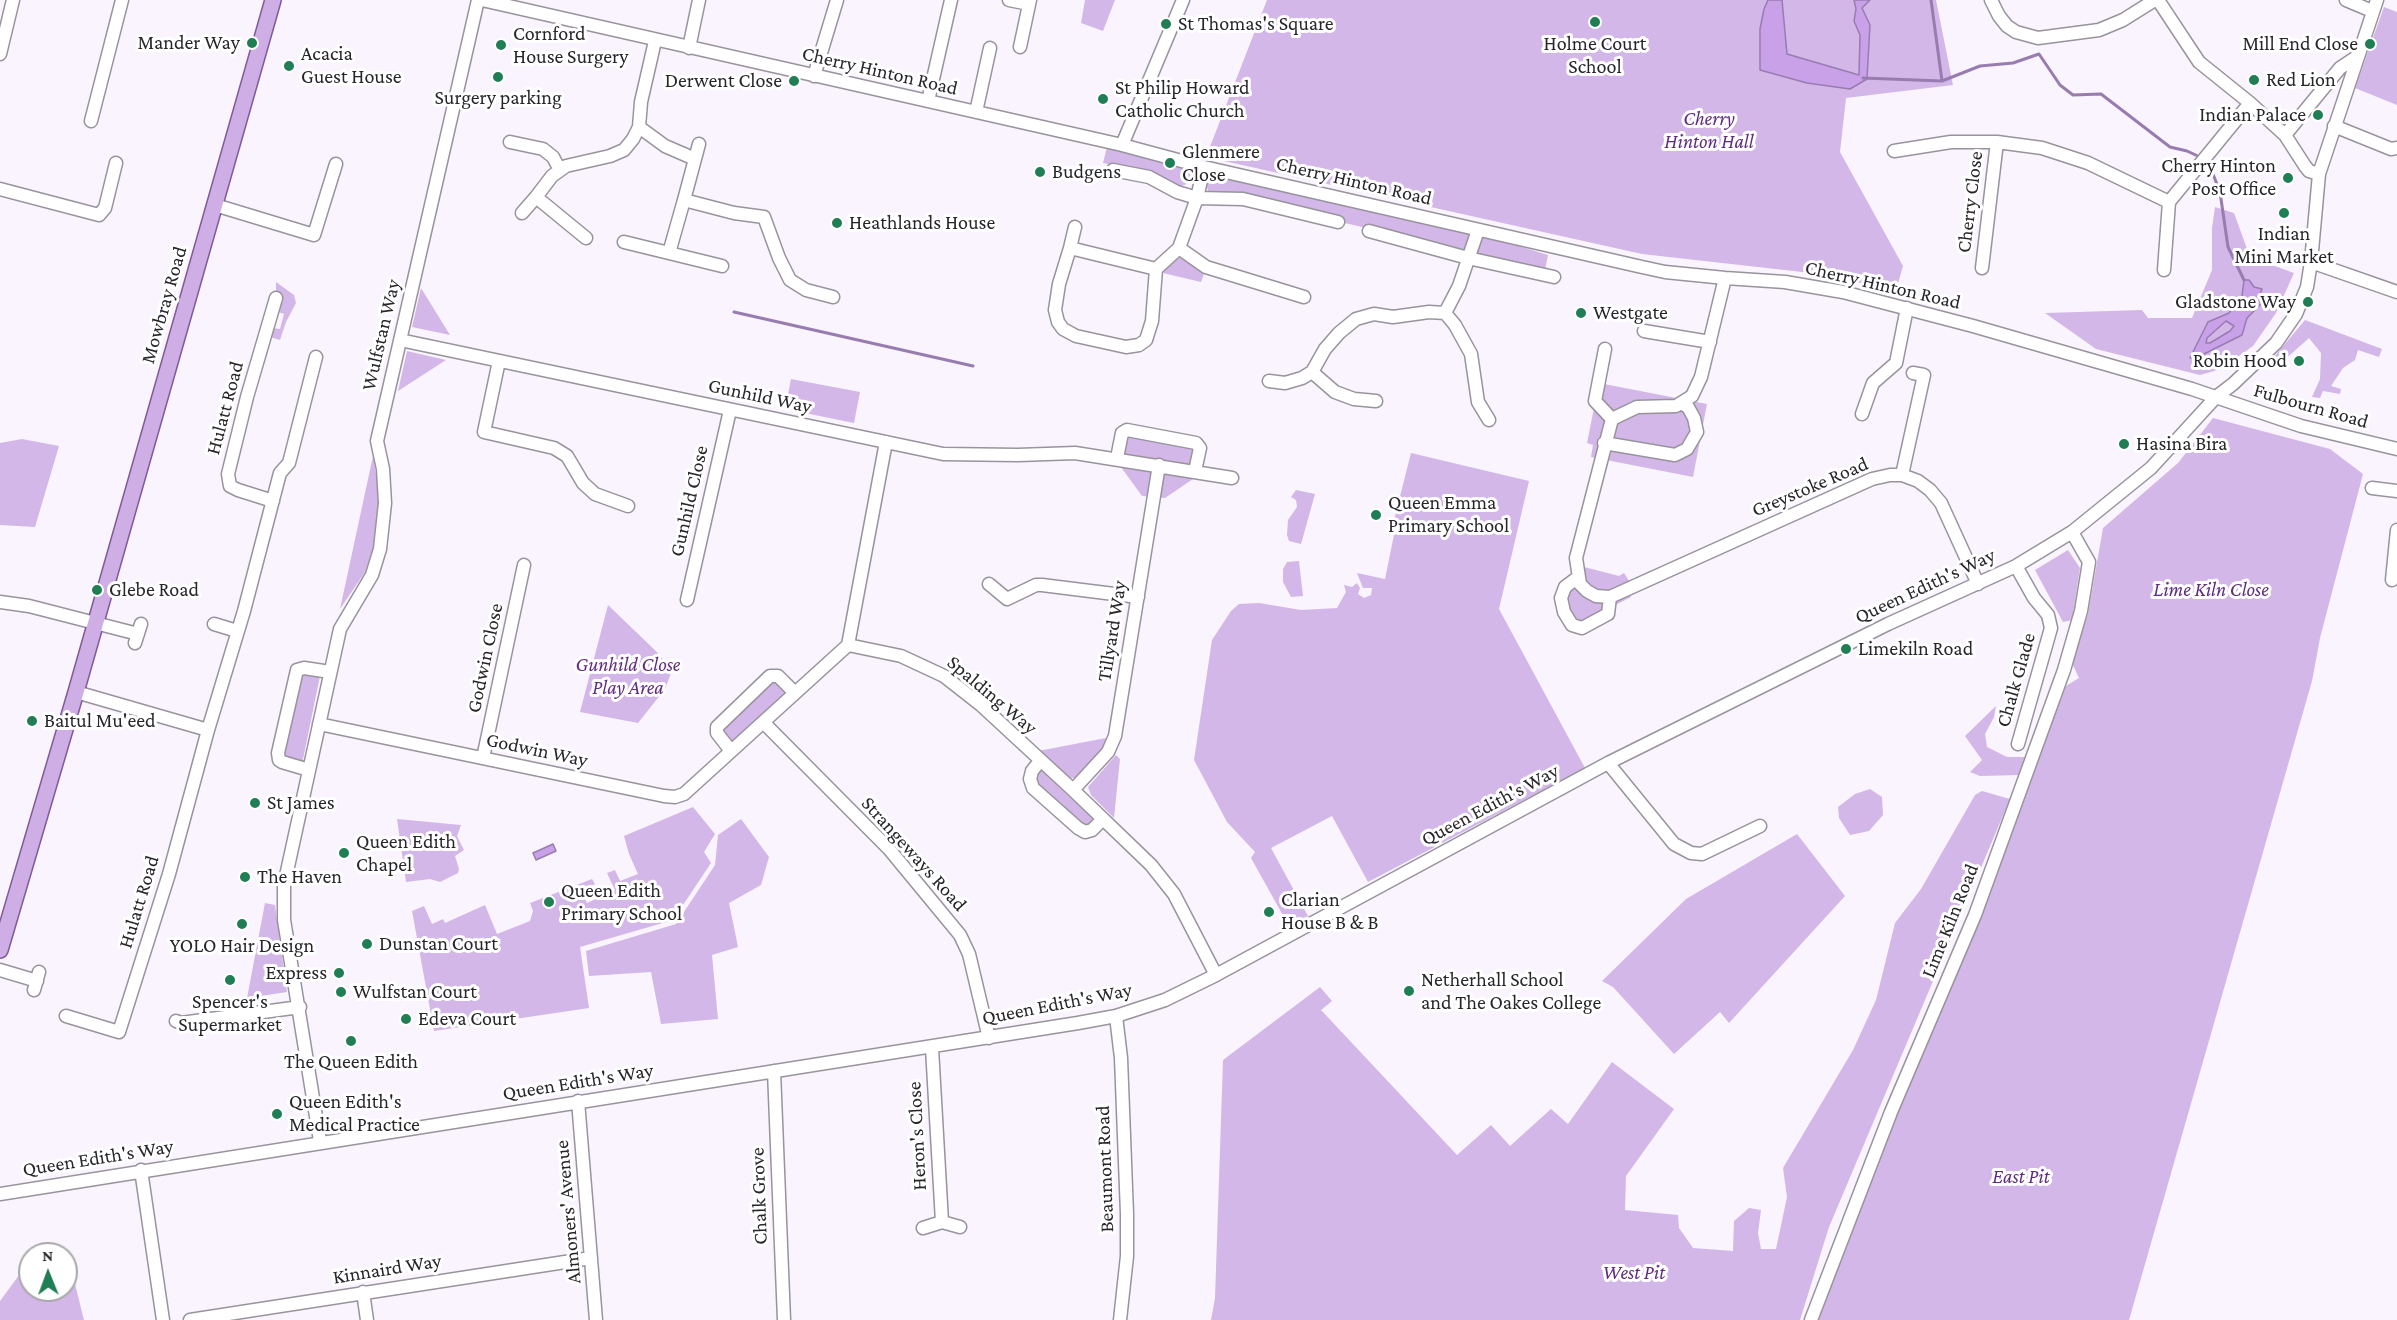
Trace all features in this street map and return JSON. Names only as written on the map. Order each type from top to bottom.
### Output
[{"type":"main road","name":"Mowbray Road","points":[[0,950],[273,0]]},
{"type":"street","points":[[0,54],[13,0]]},
{"type":"street","points":[[91,121],[122,0]]},
{"type":"street","name":"Cherry Hinton Road","points":[[480,0],[1122,145],[1204,167],[1665,272],[1818,287],[1907,308],[2216,397]]},
{"type":"street","name":"Wulfstan Way","points":[[320,1141],[300,1007],[284,920],[284,885],[340,629],[372,575],[380,549],[386,503],[383,469],[377,441],[480,0]]},
{"type":"street","points":[[689,48],[699,0]]},
{"type":"street","points":[[814,76],[837,0]]},
{"type":"street","points":[[928,101],[951,0]]},
{"type":"street","points":[[1009,0],[1030,2],[1020,47]]},
{"type":"street","points":[[1122,145],[1183,0]]},
{"type":"street","points":[[1991,0],[2007,26],[2016,32],[2038,38],[2100,30],[2123,20],[2157,0],[2199,62],[2285,135],[2305,166],[2319,174]]},
{"type":"street","points":[[2346,0],[2374,6]]},
{"type":"street","name":"Queen Edith's Way","points":[[0,1194],[320,1141],[932,1048],[1116,1016],[1166,1000],[1216,975],[1608,764],[1888,624],[2016,566],[2072,531],[2164,455],[2216,397],[2276,343],[2296,314],[2307,287],[2319,174],[2374,6]]},
{"type":"street","points":[[522,213],[552,176],[566,166],[610,156],[624,150],[639,127],[641,102],[655,41]]},
{"type":"street","points":[[976,112],[990,48]]},
{"type":"street","points":[[2285,135],[2340,68],[2358,56]]},
{"type":"street","points":[[2164,270],[2169,202],[2250,103]]},
{"type":"street","points":[[2334,126],[2391,149],[2397,148]]},
{"type":"street","points":[[639,127],[665,146],[695,159]]},
{"type":"street","points":[[510,142],[543,149],[553,157],[560,170]]},
{"type":"street","points":[[1894,151],[1951,142],[1997,142],[2042,148],[2088,163],[2169,202]]},
{"type":"street","name":"Cherry Close","points":[[1982,268],[1997,142]]},
{"type":"street","points":[[669,253],[699,144]]},
{"type":"street","points":[[0,189],[99,215],[105,208],[116,163]]},
{"type":"street","points":[[215,205],[314,235],[336,164]]},
{"type":"street","points":[[1075,227],[1059,284],[1055,310],[1058,322],[1063,329],[1076,336],[1126,347],[1139,345],[1146,340],[1152,321],[1156,269],[1179,248],[1197,198],[1204,167]]},
{"type":"street","points":[[1113,170],[1149,177],[1177,192],[1197,198],[1243,199],[1338,222]]},
{"type":"street","points":[[536,197],[586,238]]},
{"type":"street","points":[[684,200],[729,212],[764,217],[790,280],[806,290],[833,297]]},
{"type":"street","points":[[1444,313],[1459,286],[1478,230]]},
{"type":"street","points":[[1369,231],[1468,258],[1554,277]]},
{"type":"street","points":[[624,242],[722,266]]},
{"type":"street","points":[[1070,248],[1156,269]]},
{"type":"street","points":[[1179,248],[1206,267],[1304,297]]},
{"type":"street","points":[[2311,262],[2397,292]]},
{"type":"street","points":[[1577,578],[1565,587],[1561,598],[1564,612],[1572,625],[1582,628],[1608,614],[1610,597],[1596,596],[1587,591],[1577,578],[1576,558],[1612,419],[1637,407],[1664,408],[1682,404],[1692,396],[1698,385],[1725,278]]},
{"type":"street","name":"Hulatt Road","points":[[273,501],[230,486],[228,474],[247,397],[276,297]]},
{"type":"street","points":[[1861,408],[1876,378],[1896,363],[1907,308]]},
{"type":"street","points":[[1269,381],[1285,383],[1312,372],[1325,349],[1356,319],[1374,314],[1393,317],[1429,312],[1444,313],[1455,325],[1471,354],[1478,402],[1489,420]]},
{"type":"street","points":[[1644,331],[1710,342]]},
{"type":"street","name":"Gunhild Way","points":[[400,339],[943,454],[1075,453],[1232,478]]},
{"type":"street","points":[[1605,349],[1595,401],[1612,419]]},
{"type":"street","name":"Hulatt Road","points":[[66,1016],[119,1032],[166,884],[280,473],[289,463],[316,357]]},
{"type":"street","points":[[499,361],[484,432],[554,448],[567,456],[583,483],[595,494],[628,506]]},
{"type":"street","points":[[1312,372],[1335,392],[1354,399],[1376,401]]},
{"type":"street","points":[[1914,373],[1924,375],[1902,475],[1930,490],[1941,503],[1978,584]]},
{"type":"street","name":"Fulbourn Road","points":[[2216,397],[2301,426],[2397,449]]},
{"type":"street","points":[[1604,443],[1675,455],[1687,449],[1696,432],[1694,418],[1688,407],[1682,404]]},
{"type":"street","name":"Gunhild Close","points":[[687,600],[730,410]]},
{"type":"street","points":[[1117,458],[1122,433],[1127,430],[1196,443],[1200,448],[1195,471]]},
{"type":"street","points":[[848,645],[886,442]]},
{"type":"street","name":"Tillyard Way","points":[[1073,790],[1108,752],[1115,736],[1159,465]]},
{"type":"street","name":"Greystoke Road","points":[[1610,597],[1872,479],[1902,475]]},
{"type":"street","points":[[2372,488],[2397,491]]},
{"type":"street","points":[[2394,573],[2397,530]]},
{"type":"street","name":"Lime Kiln Road","points":[[1811,1320],[1891,1112],[1975,915],[2064,670],[2081,611],[2089,562],[2072,531]]},
{"type":"street","name":"Godwin Close","points":[[483,758],[524,565]]},
{"type":"street","name":"Chalk Glade","points":[[2016,566],[2034,598],[2048,615],[2051,628],[2018,744]]},
{"type":"street","points":[[989,584],[1007,599],[1036,585],[1138,597]]},
{"type":"street","points":[[0,602],[29,606],[138,634]]},
{"type":"street","points":[[214,624],[237,631]]},
{"type":"street","name":"Godwin Way","points":[[319,724],[675,797],[684,794],[848,645]]},
{"type":"street","name":"Spalding Way","points":[[848,645],[901,656],[944,676],[981,705],[1151,865],[1174,894],[1216,975]]},
{"type":"street","points":[[309,770],[282,762],[279,760],[278,753],[297,670],[300,668],[330,672]]},
{"type":"street","points":[[731,751],[717,733],[717,727],[771,676],[778,676],[795,693]]},
{"type":"street","points":[[76,692],[208,730]]},
{"type":"street","name":"Strangeways Road","points":[[763,722],[889,849],[960,934],[969,954],[989,1038]]},
{"type":"street","name":"Spalding Way","points":[[1040,761],[1032,771],[1030,779],[1032,788],[1085,832],[1092,830],[1102,820]]},
{"type":"street","points":[[1608,764],[1674,844],[1691,853],[1702,854],[1760,826]]},
{"type":"street","points":[[0,970],[37,981]]},
{"type":"street","points":[[177,1021],[181,1023],[300,1007]]},
{"type":"street","name":"Beaumont Road","points":[[1116,1016],[1121,1058],[1127,1214],[1127,1256],[1120,1320]]},
{"type":"street","name":"Heron's Close","points":[[932,1048],[942,1222]]},
{"type":"street","name":"Chalk Grove","points":[[774,1071],[784,1320]]},
{"type":"street","name":"Almoners' Avenue","points":[[578,1101],[596,1320]]},
{"type":"street","points":[[141,1170],[163,1320]]},
{"type":"street","points":[[923,1228],[942,1222],[960,1227]]},
{"type":"street","name":"Kinnaird Way","points":[[190,1320],[591,1258]]},
{"type":"street","points":[[363,1292],[367,1320]]},
{"type":"green space","points":[[1085,0],[1115,0],[1103,31],[1081,23]]},
{"type":"green space","name":"Cherry Hinton Hall","points":[[1267,0],[1936,0],[1953,85],[1846,98],[1840,152],[1903,266],[1895,294],[1838,276],[1642,254],[1206,157]]},
{"type":"green space","points":[[2384,7],[2397,12],[2397,105],[2355,88]]},
{"type":"green space","points":[[1107,147],[1194,168],[1190,183],[1178,187],[1156,174],[1103,163]]},
{"type":"green space","points":[[1213,174],[1469,231],[1548,255],[1545,270],[1230,196],[1216,197],[1208,191],[1206,182]]},
{"type":"green space","points":[[2215,207],[2234,213],[2250,257],[2294,273],[2276,313],[2253,346],[2221,369],[2200,375],[2096,349],[2045,313],[2142,310],[2148,318],[2192,318],[2212,270],[2212,228]]},
{"type":"green space","points":[[1180,258],[1205,271],[1201,282],[1163,273],[1172,260]]},
{"type":"green space","points":[[276,282],[294,295],[296,303],[280,340],[270,337],[273,328],[280,329],[284,314],[273,310]]},
{"type":"green space","points":[[421,288],[450,335],[412,327]]},
{"type":"green space","points":[[2305,320],[2382,349],[2379,357],[2358,350],[2355,360],[2343,368],[2331,386],[2341,389],[2340,394],[2323,391],[2320,398],[2312,397],[2320,379],[2321,353],[2309,338],[2281,363],[2274,357]]},
{"type":"green space","points":[[407,351],[446,360],[398,391]]},
{"type":"green space","points":[[791,379],[860,392],[854,423],[785,409]]},
{"type":"green space","points":[[1599,383],[1707,404],[1693,477],[1591,457],[1593,445],[1587,443]]},
{"type":"green space","name":"East Pit","points":[[2213,418],[2330,449],[2363,474],[2320,638],[2312,681],[2129,1320],[1816,1320],[1884,1143],[2006,844],[2066,686],[2079,678],[2071,661],[2088,614],[2103,528],[2178,463]]},
{"type":"green space","points":[[1121,434],[1200,448],[1193,479],[1165,498],[1142,496],[1118,463]]},
{"type":"green space","points":[[22,439],[59,446],[35,527],[0,525],[0,443]]},
{"type":"green space","points":[[1411,453],[1529,481],[1499,609],[1585,768],[1368,882],[1332,816],[1271,848],[1309,918],[1290,928],[1251,858],[1255,852],[1227,822],[1194,760],[1212,640],[1231,611],[1239,604],[1259,603],[1301,610],[1337,608],[1346,592],[1344,585],[1352,587],[1357,583],[1360,588],[1358,594],[1364,598],[1371,595],[1372,588],[1363,588],[1357,573],[1385,579],[1396,525],[1393,524]]},
{"type":"green space","points":[[373,456],[380,499],[376,540],[365,572],[340,609]]},
{"type":"green space","points":[[1296,490],[1315,494],[1301,544],[1289,541],[1287,535],[1288,520],[1297,507],[1296,500],[1291,497]]},
{"type":"green space","points":[[2068,550],[2080,568],[2072,620],[2063,622],[2035,570]]},
{"type":"green space","points":[[1299,561],[1303,596],[1291,597],[1283,582],[1283,569],[1287,562]]},
{"type":"green space","points":[[1584,567],[1619,576],[1624,573],[1629,581],[1623,584],[1631,597],[1577,625],[1564,605],[1567,587]]},
{"type":"green space","name":"Gunhild Close Play Area","points":[[608,605],[660,655],[671,673],[665,689],[638,723],[580,712]]},
{"type":"green space","points":[[300,673],[320,676],[302,764],[282,758]]},
{"type":"green space","points":[[770,677],[791,688],[727,747],[717,726]]},
{"type":"green space","points":[[1996,706],[1994,717],[1985,734],[1987,747],[2007,757],[2027,757],[2021,775],[1980,776],[1970,772],[1982,760],[1965,736]]},
{"type":"green space","points":[[1106,738],[1103,747],[1078,778],[1069,778],[1038,751]]},
{"type":"green space","points":[[1116,755],[1120,759],[1114,818],[1091,795],[1088,787]]},
{"type":"green space","points":[[1040,769],[1095,821],[1087,828],[1039,789],[1033,778]]},
{"type":"green space","points":[[1870,789],[1882,797],[1883,815],[1869,831],[1850,835],[1839,818],[1838,807],[1855,794]]},
{"type":"green space","name":"West Pit","points":[[1982,791],[2010,799],[1829,1227],[1800,1320],[1211,1320],[1215,1298],[1223,1060],[1320,987],[1332,1001],[1321,1010],[1457,1155],[1491,1125],[1510,1146],[1551,1109],[1568,1124],[1612,1062],[1674,1109],[1626,1176],[1625,1210],[1678,1215],[1679,1228],[1693,1248],[1733,1251],[1734,1221],[1749,1208],[1761,1210],[1758,1233],[1761,1249],[1776,1249],[1787,1197],[1783,1168],[1853,1050],[1876,1000],[1895,923],[1921,889],[1975,795]]},
{"type":"green space","points":[[693,807],[715,834],[704,852],[711,863],[673,920],[580,947],[589,1008],[434,1031],[412,911],[424,906],[432,924],[443,919],[445,923],[485,905],[497,934],[530,921],[533,911],[530,903],[592,879],[595,884],[581,891],[587,903],[615,890],[607,873],[615,870],[620,881],[638,874],[624,836]]},
{"type":"green space","points":[[397,819],[461,825],[457,836],[464,850],[455,856],[458,873],[440,882],[430,879],[406,882]]},
{"type":"green space","points":[[741,819],[769,857],[761,885],[729,903],[738,947],[712,955],[718,1019],[661,1024],[651,972],[589,976],[586,951],[676,924],[715,865],[718,835]]},
{"type":"green space","points":[[1797,834],[1845,896],[1729,1023],[1720,1012],[1674,1054],[1613,987],[1602,981],[1686,899]]},
{"type":"green space","points":[[265,903],[275,905],[287,992],[247,998]]},
{"type":"green space","points":[[18,1277],[18,1302],[78,1302],[78,1296],[84,1320],[0,1320],[0,1301]]},
{"type":"shaded area","points":[[1768,0],[1782,0],[1787,54],[1859,75],[1860,35],[1854,21],[1856,9],[1854,0],[1870,0],[1862,8],[1870,25],[1867,79],[1850,89],[1807,83],[1760,70],[1760,29]]},
{"type":"shaded area","points":[[2244,280],[2249,280],[2254,287],[2262,289],[2259,297],[2261,304],[2247,318],[2242,335],[2198,357],[2190,358],[2208,322],[2229,313],[2242,296]],"holes":[[[2226,321],[2234,326],[2230,331],[2206,343],[2207,338]]]},
{"type":"shaded area","points":[[553,844],[556,851],[536,860],[533,853]]},
{"type":"waterway","points":[[1931,0],[1942,81]]},
{"type":"waterway","points":[[1863,78],[1942,81],[1980,66],[2013,63],[2039,54],[2060,85],[2073,95],[2101,94],[2170,147],[2200,157]]},
{"type":"waterway","points":[[2211,169],[2220,192],[2228,247],[2244,280]]},
{"type":"waterway","points":[[734,312],[973,366]]},
{"type":"place","name":"Holme Court School","points":[[1595,22]]},
{"type":"place","name":"St Thomas's Square","points":[[1166,24]]},
{"type":"place","name":"Mander Way","points":[[252,43]]},
{"type":"place","name":"Mill End Close","points":[[2370,44]]},
{"type":"place","name":"Cornford House Surgery","points":[[501,45]]},
{"type":"place","name":"Acacia Guest House","points":[[289,66]]},
{"type":"place","name":"Surgery parking","points":[[498,77]]},
{"type":"place","name":"Red Lion","points":[[2254,80]]},
{"type":"place","name":"Derwent Close","points":[[794,81]]},
{"type":"place","name":"St Philip Howard Catholic Church","points":[[1103,99]]},
{"type":"place","name":"Indian Palace","points":[[2318,115]]},
{"type":"place","name":"Glenmere Close","points":[[1170,163]]},
{"type":"place","name":"Budgens","points":[[1040,172]]},
{"type":"place","name":"Cherry Hinton Post Office","points":[[2288,178]]},
{"type":"place","name":"Indian Mini Market","points":[[2284,213]]},
{"type":"place","name":"Heathlands House","points":[[837,223]]},
{"type":"place","name":"Gladstone Way","points":[[2308,302]]},
{"type":"place","name":"Westgate","points":[[1581,313]]},
{"type":"place","name":"Robin Hood","points":[[2299,361]]},
{"type":"place","name":"Hasina Bira","points":[[2124,444]]},
{"type":"place","name":"Queen Emma Primary School","points":[[1376,515]]},
{"type":"place","name":"Glebe Road","points":[[97,590]]},
{"type":"place","name":"Limekiln Road","points":[[1846,649]]},
{"type":"place","name":"Baitul Mu'eed","points":[[32,721]]},
{"type":"place","name":"St James","points":[[255,803]]},
{"type":"place","name":"Queen Edith Chapel","points":[[344,853]]},
{"type":"place","name":"The Haven","points":[[245,877]]},
{"type":"place","name":"Queen Edith Primary School","points":[[549,902]]},
{"type":"place","name":"Clarian House B & B","points":[[1269,912]]},
{"type":"place","name":"YOLO Hair Design","points":[[242,924]]},
{"type":"place","name":"Dunstan Court","points":[[367,944]]},
{"type":"place","name":"Express","points":[[339,973]]},
{"type":"place","name":"Spencer's Supermarket","points":[[230,980]]},
{"type":"place","name":"Netherhall School and The Oakes College","points":[[1409,991]]},
{"type":"place","name":"Wulfstan Court","points":[[341,992]]},
{"type":"place","name":"Edeva Court","points":[[406,1019]]},
{"type":"place","name":"The Queen Edith","points":[[351,1041]]},
{"type":"place","name":"Queen Edith's Medical Practice","points":[[277,1114]]},
{"type":"park label","name":"Lime Kiln Close","points":[[2211,590]]}]
